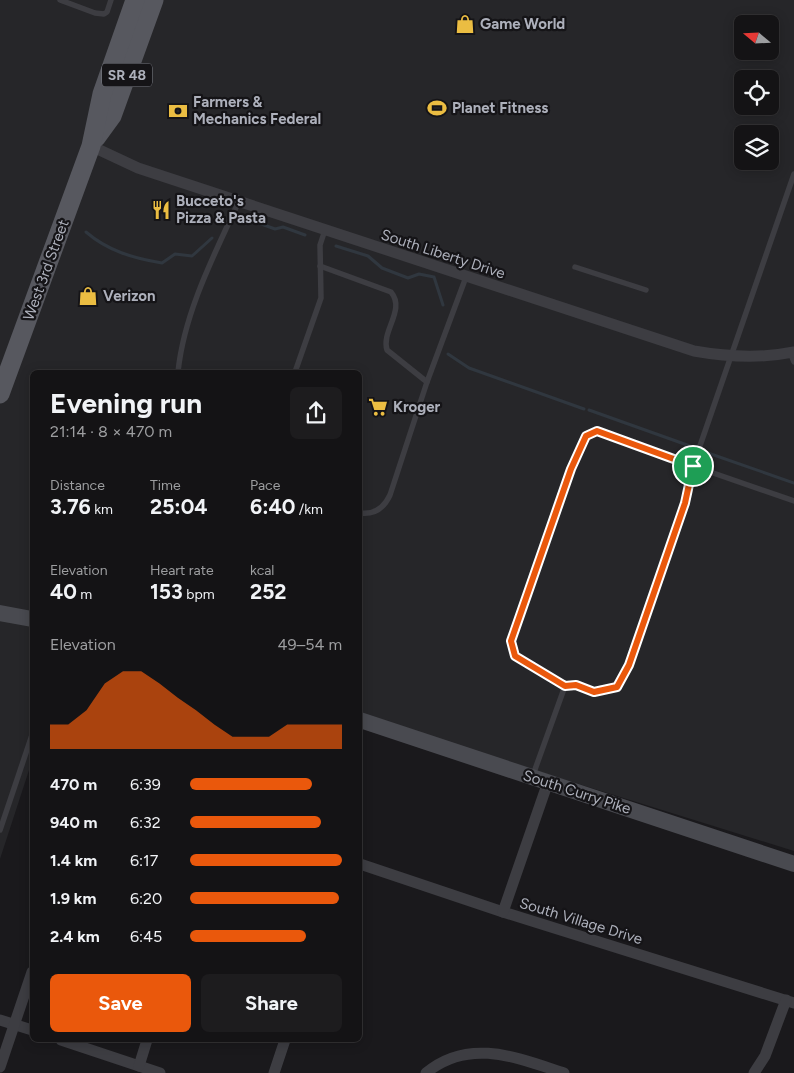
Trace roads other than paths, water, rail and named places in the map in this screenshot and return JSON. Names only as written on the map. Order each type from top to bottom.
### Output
[{"type":"main road","name":"West 3rd Street","points":[[0,394],[91,146],[102,94],[135,0]]},
{"type":"main road","name":"West 3rd Street","points":[[91,146],[112,116],[154,0]]},
{"type":"main road","points":[[0,613],[30,619]]},
{"type":"main road","name":"South Curry Pike","points":[[362,721],[794,864]]},
{"type":"street","name":"South Liberty Drive","points":[[91,146],[138,168],[187,182],[238,202],[694,352],[730,357],[757,358],[793,355]]},
{"type":"street","points":[[503,912],[548,782]]},
{"type":"street","name":"South Village Drive","points":[[362,865],[503,912],[790,1002]]},
{"type":"street","points":[[0,1066],[30,978]]},
{"type":"street","points":[[754,1073],[765,1056],[790,1002]]},
{"type":"street","points":[[0,1020],[30,1029]]},
{"type":"street","points":[[67,1042],[160,1073]]},
{"type":"street","points":[[139,1066],[147,1042]]},
{"type":"street","points":[[274,1073],[284,1042]]},
{"type":"street","points":[[426,1073],[441,1060],[462,1054],[491,1052],[564,1073]]},
{"type":"lane","points":[[60,0],[100,14],[107,12],[111,0]]},
{"type":"lane","points":[[794,174],[791,192],[730,357],[693,466],[685,503],[629,665],[617,687],[594,692],[576,685],[565,686],[515,656],[511,641],[571,469],[586,436],[597,431],[693,466],[794,501]]},
{"type":"lane","points":[[178,370],[182,349],[192,315],[214,256],[238,202]]},
{"type":"lane","points":[[296,370],[321,298],[320,245],[326,230]]},
{"type":"lane","points":[[320,266],[391,292],[395,296],[396,306],[386,340],[387,350],[427,382]]},
{"type":"lane","points":[[575,267],[646,290]]},
{"type":"lane","points":[[362,513],[377,511],[386,504],[427,382],[466,277]]},
{"type":"lane","points":[[532,776],[565,686]]},
{"type":"lane","points":[[0,830],[30,741]]},
{"type":"waterway","points":[[242,217],[275,229],[283,227],[305,235]]},
{"type":"waterway","points":[[86,232],[94,239],[121,253],[162,263],[175,254],[192,256],[212,238]]},
{"type":"waterway","points":[[336,246],[368,256],[382,268],[408,278],[419,274],[434,277],[443,305]]},
{"type":"waterway","points":[[448,354],[469,368],[584,409]]},
{"type":"waterway","points":[[589,410],[690,446]]},
{"type":"waterway","points":[[708,453],[794,483]]},
{"type":"place","name":"Game World","points":[[465,24]]},
{"type":"place","name":"Planet Fitness","points":[[437,108]]},
{"type":"place","name":"Farmers & Mechanics Federal","points":[[178,111]]},
{"type":"place","name":"Bucceto's Pizza & Pasta","points":[[161,210]]},
{"type":"place","name":"Verizon","points":[[88,296]]},
{"type":"place","name":"Kroger","points":[[378,407]]}]
